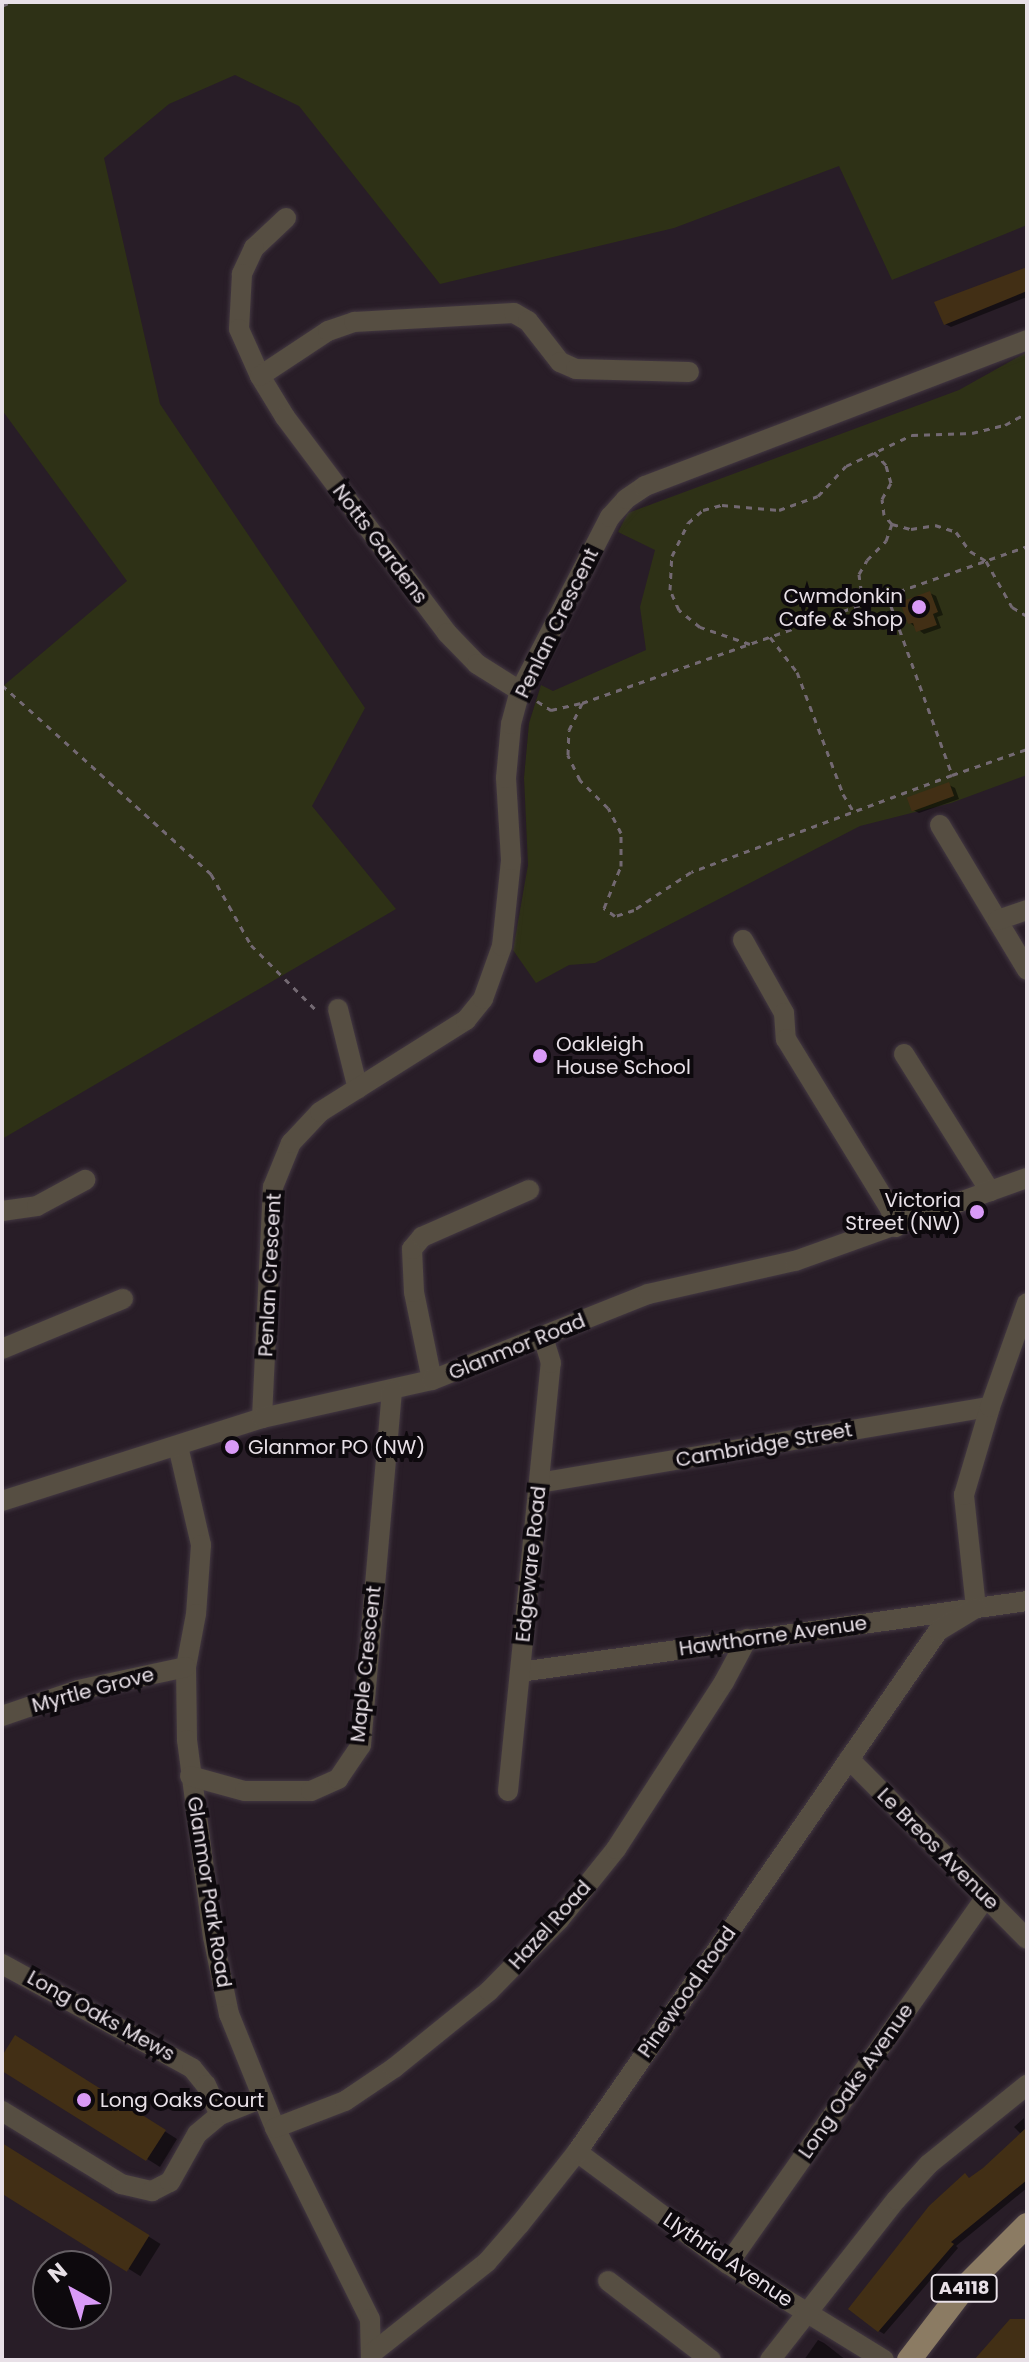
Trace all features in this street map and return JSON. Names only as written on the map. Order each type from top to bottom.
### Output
[{"type":"main road","name":"A4118","points":[[909,2360],[964,2288],[1027,2225]]},
{"type":"street","name":"Notts Gardens","points":[[286,218],[254,248],[242,274],[239,329],[260,376],[285,417],[447,633],[477,664],[520,691]]},
{"type":"street","points":[[260,376],[328,331],[354,322],[514,313],[528,321],[560,362],[576,369],[689,372]]},
{"type":"street","name":"Penlan Crescent","points":[[262,1418],[273,1187],[291,1143],[320,1112],[466,1020],[483,999],[502,946],[511,860],[506,778],[511,724],[520,691],[610,517],[626,499],[659,480],[1027,340]]},
{"type":"street","points":[[940,825],[1027,970]]},
{"type":"street","points":[[998,920],[1027,910]]},
{"type":"street","points":[[743,940],[784,1013],[786,1039],[890,1209],[896,1227]]},
{"type":"street","points":[[338,1009],[358,1089]]},
{"type":"street","points":[[904,1054],[990,1191]]},
{"type":"street","name":"Glanmor Road","points":[[2,1501],[262,1418],[432,1380],[648,1294],[795,1261],[1027,1178]]},
{"type":"street","points":[[2,1211],[37,1206],[85,1180]]},
{"type":"street","points":[[432,1380],[414,1292],[412,1249],[422,1237],[529,1190]]},
{"type":"street","points":[[2,1349],[123,1299]]},
{"type":"street","points":[[976,1608],[964,1495],[990,1407],[1027,1303]]},
{"type":"street","name":"Edgeware Road","points":[[508,1791],[551,1363],[543,1337]]},
{"type":"street","name":"Maple Crescent","points":[[190,1776],[245,1791],[311,1791],[338,1779],[361,1745],[392,1390]]},
{"type":"street","name":"Cambridge Street","points":[[539,1483],[990,1407]]},
{"type":"street","name":"Glanmor Park Road","points":[[178,1446],[201,1545],[196,1614],[186,1667],[190,1776],[213,1937],[229,2014],[275,2128],[370,2319],[371,2357]]},
{"type":"street","name":"Hawthorne Avenue","points":[[520,1672],[1027,1601]]},
{"type":"street","name":"Pinewood Road","points":[[371,2357],[487,2262],[577,2152],[938,1631],[976,1608]]},
{"type":"street","name":"Hazel Road","points":[[275,2128],[345,2101],[394,2068],[489,1991],[559,1920],[616,1849],[724,1682],[747,1639]]},
{"type":"street","name":"Myrtle Grove","points":[[2,1716],[78,1690],[186,1667]]},
{"type":"street","name":"Le Breos Avenue","points":[[849,1759],[1027,1939]]},
{"type":"street","name":"Long Oaks Avenue","points":[[728,2264],[985,1898]]},
{"type":"street","name":"Long Oaks Mews","points":[[2,1964],[192,2068],[206,2085],[220,2115]]},
{"type":"street","points":[[770,2360],[805,2312],[929,2164],[1027,2085]]},
{"type":"street","points":[[2,2111],[121,2184],[152,2191],[170,2182],[197,2134],[220,2115],[263,2098]]},
{"type":"street","name":"Llythrid Avenue","points":[[577,2152],[728,2264],[884,2360]]},
{"type":"street","points":[[608,2281],[711,2360]]},
{"type":"path","points":[[2,6],[11,2]]},
{"type":"path","points":[[750,644],[700,627],[679,610],[670,590],[672,556],[688,523],[703,510],[722,505],[779,510],[818,496],[846,466],[912,435],[983,431],[1005,425],[1027,412]]},
{"type":"path","points":[[873,451],[886,465],[891,483],[882,499],[884,515],[892,524],[911,529],[935,525],[956,532],[970,551],[986,561],[1012,607],[1027,616]]},
{"type":"path","points":[[863,603],[859,574],[867,560],[886,541],[892,524]]},
{"type":"path","points":[[520,691],[551,710],[582,703],[1027,546]]},
{"type":"path","points":[[887,595],[952,775]]},
{"type":"path","points":[[770,637],[797,672],[843,794],[854,812]]},
{"type":"path","points":[[2,685],[211,874],[251,945],[287,978],[344,1042]]},
{"type":"path","points":[[582,703],[569,730],[568,755],[580,780],[608,808],[621,833],[621,866],[604,908],[615,916],[634,910],[691,872],[1027,749]]},
{"type":"green space","points":[[2,2],[1027,2],[1027,225],[892,280],[839,166],[674,228],[440,284],[299,106],[235,75],[169,104],[104,158],[160,404],[365,708],[312,806],[396,909],[2,1139],[2,687],[127,581],[2,410]]},
{"type":"green space","points":[[1027,352],[1027,775],[951,803],[860,826],[595,963],[569,965],[536,983],[513,950],[528,865],[524,778],[529,723],[541,685],[553,691],[646,650],[640,607],[655,550],[618,532],[628,513],[959,390]]},
{"type":"building","points":[[1027,267],[1027,291],[944,325],[934,302]]},
{"type":"building","name":"Cwmdonkin Cafe & Shop","points":[[930,591],[938,612],[933,614],[937,625],[916,632],[913,623],[908,624],[900,602]]},
{"type":"building","points":[[949,782],[954,796],[912,811],[907,797]]},
{"type":"building","name":"Long Oaks Court","points":[[15,2035],[166,2130],[146,2161],[2,2071],[2,2056]]},
{"type":"building","points":[[1027,2127],[1027,2180],[951,2242],[954,2244],[878,2332],[848,2309],[929,2206],[965,2173],[969,2178],[983,2168]]},
{"type":"building","points":[[2,2143],[150,2235],[127,2272],[112,2262],[112,2250],[92,2250],[2,2194]]},
{"type":"building","points":[[1010,2319],[1027,2319],[1027,2360],[974,2360]]},
{"type":"place","name":"Cwmdonkin Cafe & Shop","points":[[919,607]]},
{"type":"place","name":"Oakleigh House School","points":[[540,1056]]},
{"type":"place","name":"Victoria Street (NW)","points":[[977,1212]]},
{"type":"place","name":"Glanmor PO (NW)","points":[[232,1447]]},
{"type":"place","name":"Long Oaks Court","points":[[84,2100]]}]
